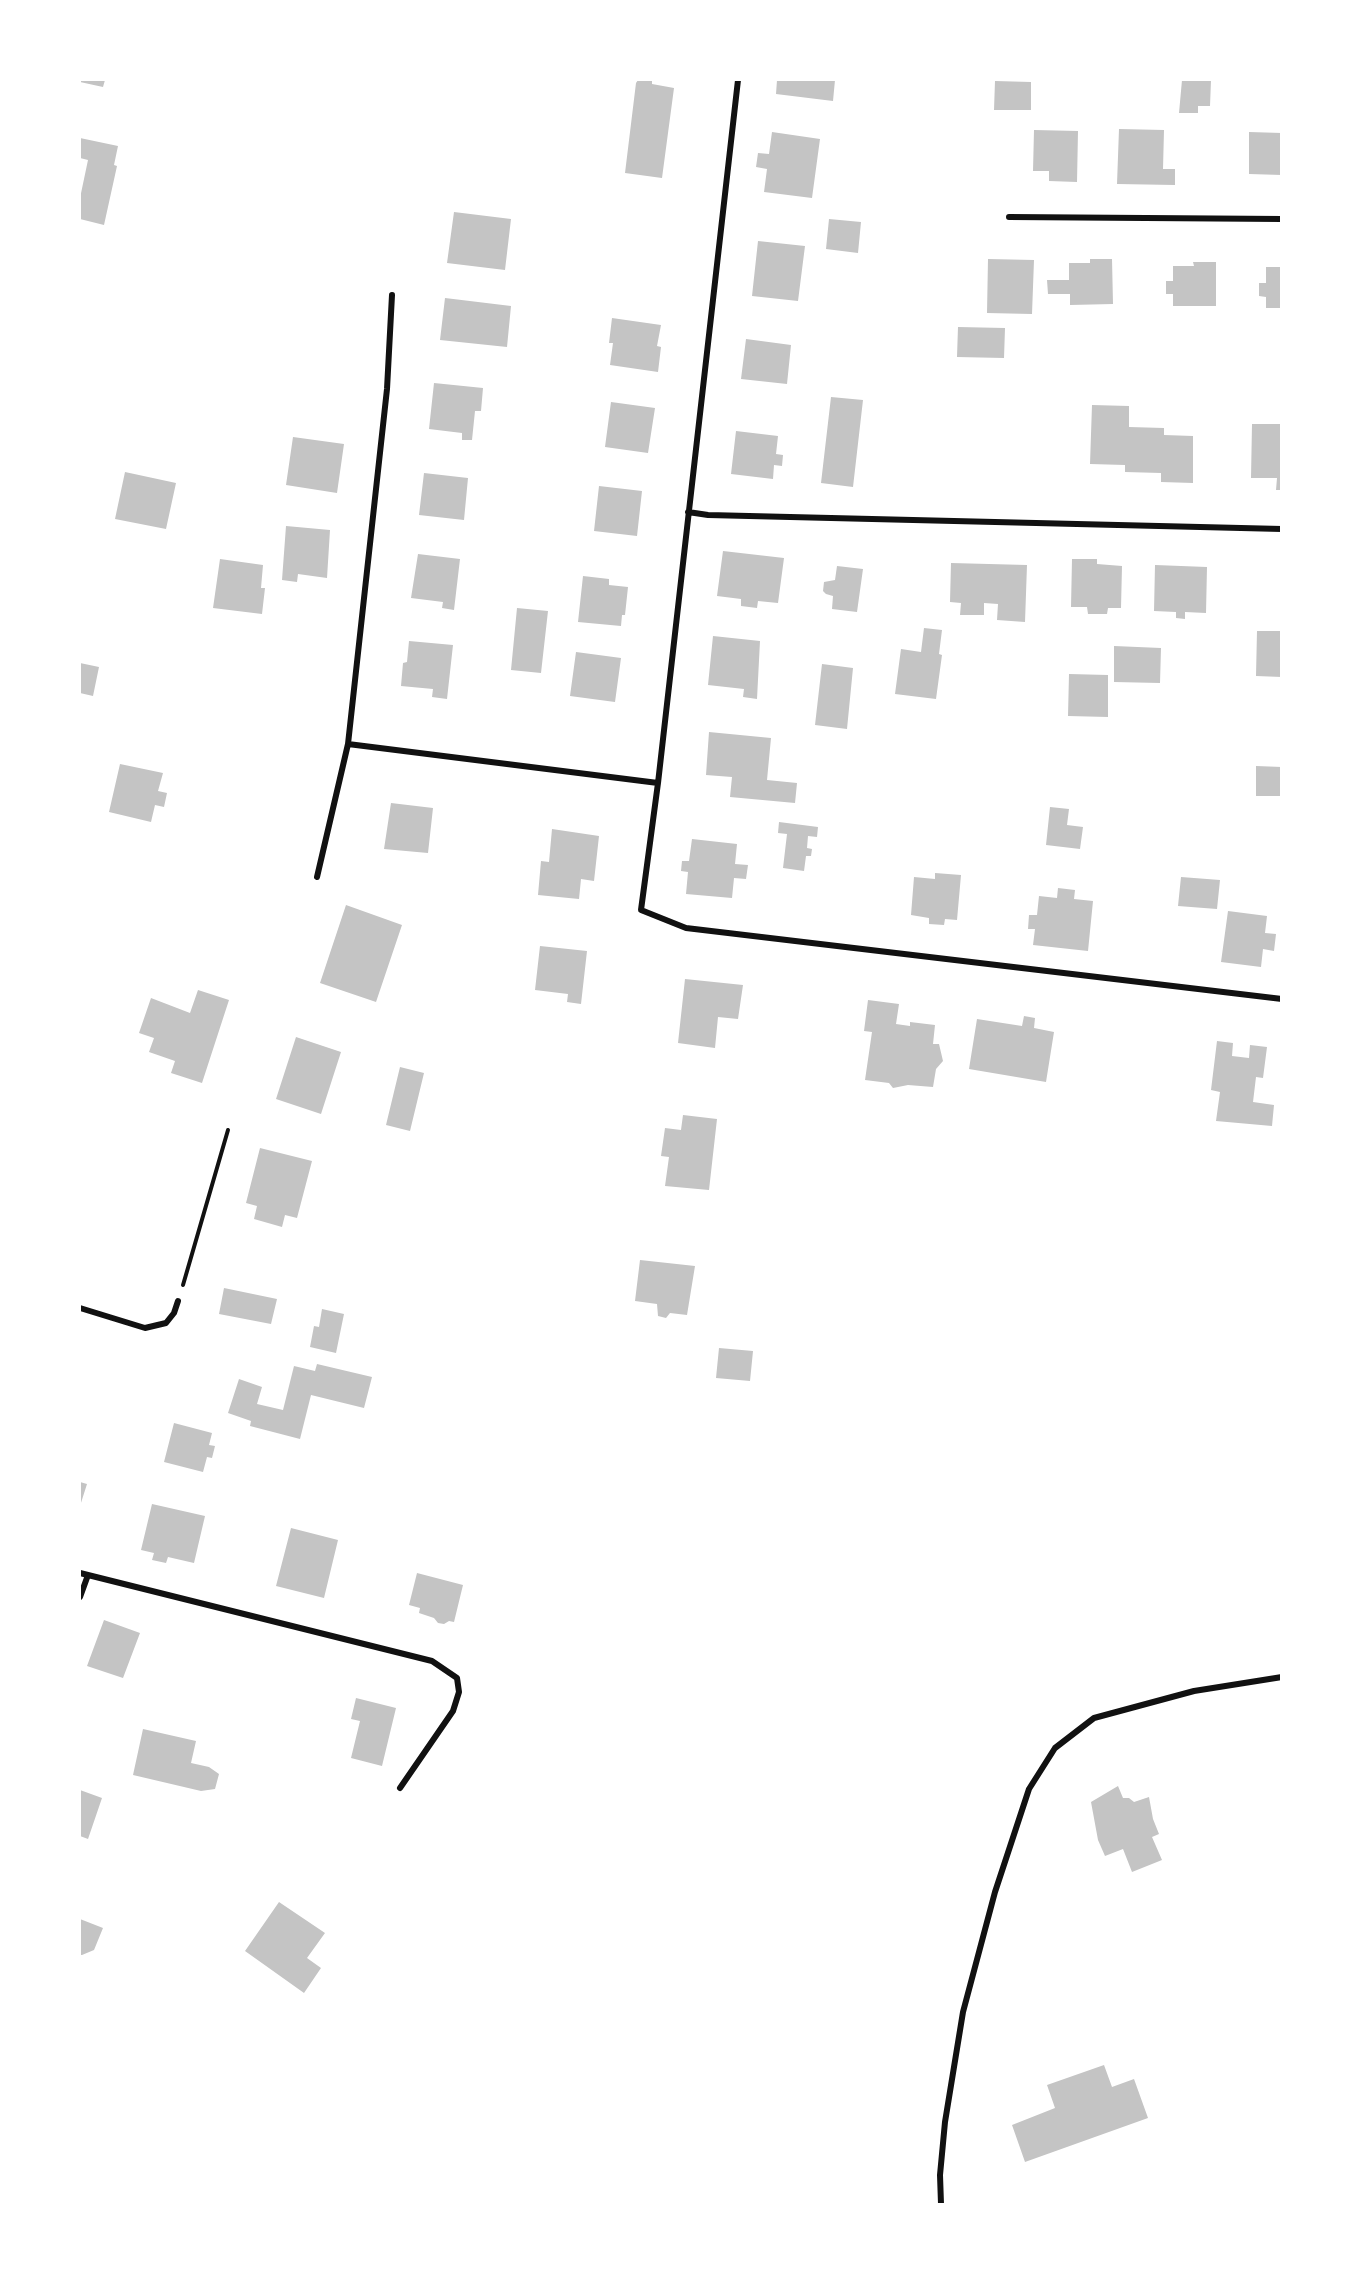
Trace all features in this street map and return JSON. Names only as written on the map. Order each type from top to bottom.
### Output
[{"type":"street","points":[[738,80],[658,783],[641,910],[686,928],[1281,999]]},
{"type":"street","points":[[1009,217],[1281,219]]},
{"type":"street","points":[[317,877],[348,744],[387,389],[392,295]]},
{"type":"street","points":[[688,512],[708,515],[1281,529]]},
{"type":"street","points":[[348,744],[658,783]]},
{"type":"street","points":[[80,1308],[145,1328],[166,1323],[174,1313],[178,1300]]},
{"type":"street","points":[[80,1573],[432,1660],[457,1678],[459,1692],[453,1711],[400,1788]]},
{"type":"street","points":[[80,1597],[88,1575]]},
{"type":"street","points":[[941,2205],[940,2175],[945,2122],[963,2012],[995,1892],[1029,1789],[1055,1748],[1094,1718],[1194,1691],[1281,1677]]},
{"type":"path","points":[[178,1300],[228,1130]]},
{"type":"building","points":[[81,80],[105,80],[103,87],[80,82]]},
{"type":"building","points":[[638,80],[652,80],[652,84],[674,88],[662,178],[625,173]]},
{"type":"building","points":[[777,80],[835,80],[833,101],[776,94]]},
{"type":"building","points":[[1182,80],[1211,80],[1210,106],[1198,106],[1198,113],[1179,113]]},
{"type":"building","points":[[995,81],[1031,82],[1031,110],[994,110]]},
{"type":"building","points":[[1119,129],[1164,130],[1163,169],[1175,169],[1175,185],[1117,184]]},
{"type":"building","points":[[1034,130],[1078,131],[1077,182],[1049,181],[1049,171],[1033,171]]},
{"type":"building","points":[[772,132],[820,139],[812,198],[764,192],[767,169],[756,167],[758,153],[769,154]]},
{"type":"building","points":[[1249,132],[1282,133],[1282,175],[1249,174]]},
{"type":"building","points":[[80,138],[118,146],[114,165],[117,166],[104,225],[80,219],[80,198],[88,160],[80,158]]},
{"type":"building","points":[[454,212],[511,219],[505,270],[447,263]]},
{"type":"building","points":[[829,219],[861,222],[858,253],[826,249]]},
{"type":"building","points":[[758,241],[805,246],[798,301],[752,296]]},
{"type":"building","points":[[988,259],[1034,260],[1032,314],[987,313]]},
{"type":"building","points":[[1090,259],[1112,259],[1113,304],[1070,305],[1070,294],[1048,294],[1047,280],[1069,280],[1069,263],[1090,263]]},
{"type":"building","points":[[1193,262],[1216,262],[1216,306],[1173,306],[1173,294],[1166,294],[1166,281],[1173,281],[1173,266],[1194,266]]},
{"type":"building","points":[[1266,267],[1282,267],[1282,308],[1266,308],[1266,297],[1259,296],[1259,283],[1266,283]]},
{"type":"building","points":[[445,298],[511,306],[507,347],[440,340]]},
{"type":"building","points":[[612,318],[661,325],[657,346],[661,347],[658,372],[610,365],[613,343],[609,343]]},
{"type":"building","points":[[958,327],[1005,328],[1004,358],[957,357]]},
{"type":"building","points":[[746,339],[791,345],[787,384],[741,379]]},
{"type":"building","points":[[434,383],[483,388],[481,411],[475,411],[472,440],[462,440],[462,433],[429,429]]},
{"type":"building","points":[[831,397],[863,400],[853,487],[821,483]]},
{"type":"building","points":[[611,402],[655,408],[648,453],[605,447]]},
{"type":"building","points":[[1092,405],[1129,406],[1129,427],[1164,428],[1164,435],[1193,436],[1193,483],[1161,482],[1161,473],[1125,472],[1125,465],[1090,464]]},
{"type":"building","points":[[1252,424],[1280,424],[1282,490],[1276,490],[1277,478],[1251,478]]},
{"type":"building","points":[[736,431],[778,436],[776,454],[783,455],[782,466],[774,465],[773,479],[731,474]]},
{"type":"building","points":[[293,437],[344,444],[337,493],[286,485]]},
{"type":"building","points":[[125,472],[176,483],[166,529],[115,519]]},
{"type":"building","points":[[424,473],[468,478],[464,520],[419,515]]},
{"type":"building","points":[[599,486],[642,491],[637,536],[594,531]]},
{"type":"building","points":[[286,526],[330,530],[327,578],[298,574],[297,582],[282,580]]},
{"type":"building","points":[[723,551],[784,558],[778,603],[758,601],[757,608],[741,606],[741,599],[717,596]]},
{"type":"building","points":[[418,554],[460,559],[454,610],[442,608],[443,602],[411,598]]},
{"type":"building","points":[[220,559],[263,565],[261,588],[265,588],[262,614],[213,608]]},
{"type":"building","points":[[1072,559],[1097,559],[1097,564],[1122,566],[1121,608],[1108,608],[1107,614],[1088,614],[1087,607],[1071,607]]},
{"type":"building","points":[[951,563],[1027,565],[1025,622],[997,620],[998,604],[984,603],[984,615],[960,615],[961,603],[950,602]]},
{"type":"building","points":[[1155,565],[1207,567],[1206,613],[1185,612],[1185,619],[1176,618],[1176,612],[1154,611]]},
{"type":"building","points":[[837,566],[863,569],[857,612],[832,609],[833,596],[823,591],[824,582],[835,580]]},
{"type":"building","points":[[583,576],[609,579],[609,585],[628,587],[625,615],[622,615],[621,626],[578,622]]},
{"type":"building","points":[[517,608],[548,611],[541,673],[511,670]]},
{"type":"building","points":[[924,628],[942,630],[939,654],[942,655],[936,699],[895,694],[901,649],[921,652]]},
{"type":"building","points":[[1257,631],[1282,631],[1282,677],[1256,676]]},
{"type":"building","points":[[713,636],[760,641],[757,699],[743,697],[744,689],[708,685]]},
{"type":"building","points":[[409,641],[453,645],[447,699],[432,697],[433,689],[401,686],[403,663],[407,662]]},
{"type":"building","points":[[1114,646],[1161,648],[1160,683],[1114,682]]},
{"type":"building","points":[[576,652],[621,658],[615,702],[570,696]]},
{"type":"building","points":[[80,663],[99,667],[93,696],[80,693]]},
{"type":"building","points":[[822,664],[853,668],[847,729],[815,725]]},
{"type":"building","points":[[1069,674],[1108,675],[1108,717],[1068,716]]},
{"type":"building","points":[[709,732],[771,738],[767,780],[797,783],[795,803],[730,797],[732,777],[706,775]]},
{"type":"building","points":[[120,764],[163,773],[158,791],[167,793],[164,807],[155,805],[151,822],[109,812]]},
{"type":"building","points":[[1256,766],[1282,767],[1282,796],[1256,796]]},
{"type":"building","points":[[391,803],[433,808],[428,853],[384,849]]},
{"type":"building","points":[[1050,807],[1069,809],[1067,825],[1083,827],[1080,849],[1046,845]]},
{"type":"building","points":[[779,822],[818,827],[817,837],[808,836],[807,848],[812,849],[811,856],[806,856],[804,871],[783,868],[787,834],[778,833]]},
{"type":"building","points":[[552,829],[599,836],[594,881],[581,879],[579,899],[538,895],[541,861],[549,862]]},
{"type":"building","points":[[692,839],[737,844],[735,864],[748,865],[746,879],[734,878],[732,898],[686,894],[688,872],[681,871],[682,861],[689,861]]},
{"type":"building","points":[[935,873],[961,875],[957,920],[945,919],[944,925],[929,924],[929,918],[911,915],[914,877],[935,879]]},
{"type":"building","points":[[1181,877],[1220,880],[1217,909],[1178,906]]},
{"type":"building","points":[[1058,888],[1075,890],[1074,899],[1093,901],[1088,951],[1033,945],[1035,929],[1028,929],[1029,915],[1037,915],[1039,896],[1057,898]]},
{"type":"building","points":[[346,905],[402,925],[376,1002],[320,983]]},
{"type":"building","points":[[1228,911],[1267,916],[1265,933],[1276,934],[1274,951],[1263,949],[1261,967],[1221,962]]},
{"type":"building","points":[[540,946],[587,951],[581,1004],[567,1002],[568,994],[535,990]]},
{"type":"building","points":[[685,979],[743,985],[738,1019],[718,1017],[715,1048],[678,1043]]},
{"type":"building","points":[[198,990],[229,1000],[202,1083],[171,1073],[175,1061],[149,1052],[154,1038],[139,1033],[151,998],[190,1013]]},
{"type":"building","points":[[868,1000],[899,1004],[896,1024],[910,1026],[910,1022],[935,1025],[933,1044],[939,1044],[943,1061],[936,1069],[933,1087],[908,1085],[893,1088],[889,1083],[865,1080],[872,1032],[864,1031]]},
{"type":"building","points":[[1024,1016],[1035,1018],[1034,1028],[1054,1032],[1046,1082],[969,1069],[977,1019],[1022,1026]]},
{"type":"building","points":[[296,1037],[341,1052],[321,1114],[276,1099]]},
{"type":"building","points":[[1217,1041],[1233,1043],[1232,1056],[1249,1058],[1250,1045],[1267,1047],[1263,1078],[1256,1077],[1253,1102],[1274,1105],[1272,1126],[1216,1121],[1220,1092],[1211,1090]]},
{"type":"building","points":[[400,1067],[424,1073],[410,1131],[386,1125]]},
{"type":"building","points":[[683,1115],[717,1119],[709,1190],[665,1186],[669,1157],[661,1156],[665,1128],[681,1130]]},
{"type":"building","points":[[260,1148],[312,1161],[297,1218],[285,1215],[282,1227],[254,1219],[257,1206],[246,1203]]},
{"type":"building","points":[[640,1260],[695,1266],[687,1315],[670,1313],[666,1318],[658,1316],[657,1304],[635,1301]]},
{"type":"building","points":[[224,1288],[277,1299],[271,1324],[219,1314]]},
{"type":"building","points":[[322,1309],[344,1314],[336,1353],[310,1347],[314,1326],[319,1327]]},
{"type":"building","points":[[719,1348],[753,1351],[750,1381],[716,1378]]},
{"type":"building","points":[[317,1364],[372,1377],[364,1408],[311,1395],[300,1439],[250,1426],[251,1421],[228,1413],[239,1379],[262,1387],[257,1404],[283,1410],[294,1366],[315,1371]]},
{"type":"building","points":[[174,1423],[212,1433],[209,1445],[215,1446],[212,1458],[207,1457],[203,1472],[164,1462]]},
{"type":"building","points":[[80,1482],[87,1484],[80,1506]]},
{"type":"building","points":[[152,1504],[205,1516],[194,1563],[168,1557],[166,1563],[152,1560],[154,1553],[141,1550]]},
{"type":"building","points":[[291,1528],[338,1540],[324,1598],[276,1586]]},
{"type":"building","points":[[417,1573],[463,1585],[454,1622],[438,1623],[434,1618],[419,1613],[420,1608],[409,1605]]},
{"type":"building","points":[[104,1620],[140,1633],[123,1678],[87,1666]]},
{"type":"building","points":[[356,1698],[396,1708],[382,1766],[351,1758],[360,1721],[351,1719]]},
{"type":"building","points":[[143,1729],[196,1741],[191,1763],[209,1767],[219,1774],[215,1789],[201,1791],[133,1775]]},
{"type":"building","points":[[1118,1786],[1123,1798],[1129,1798],[1134,1802],[1149,1797],[1153,1819],[1159,1834],[1152,1837],[1162,1860],[1132,1872],[1123,1849],[1105,1856],[1098,1840],[1091,1802]]},
{"type":"building","points":[[80,1790],[102,1798],[88,1839],[80,1836]]},
{"type":"building","points":[[279,1902],[325,1933],[307,1958],[321,1968],[304,1993],[245,1951]]},
{"type":"building","points":[[80,1919],[103,1928],[94,1950],[82,1955],[80,1955]]},
{"type":"building","points":[[1104,2065],[1112,2087],[1134,2079],[1148,2118],[1025,2162],[1012,2125],[1055,2108],[1047,2085]]}]
